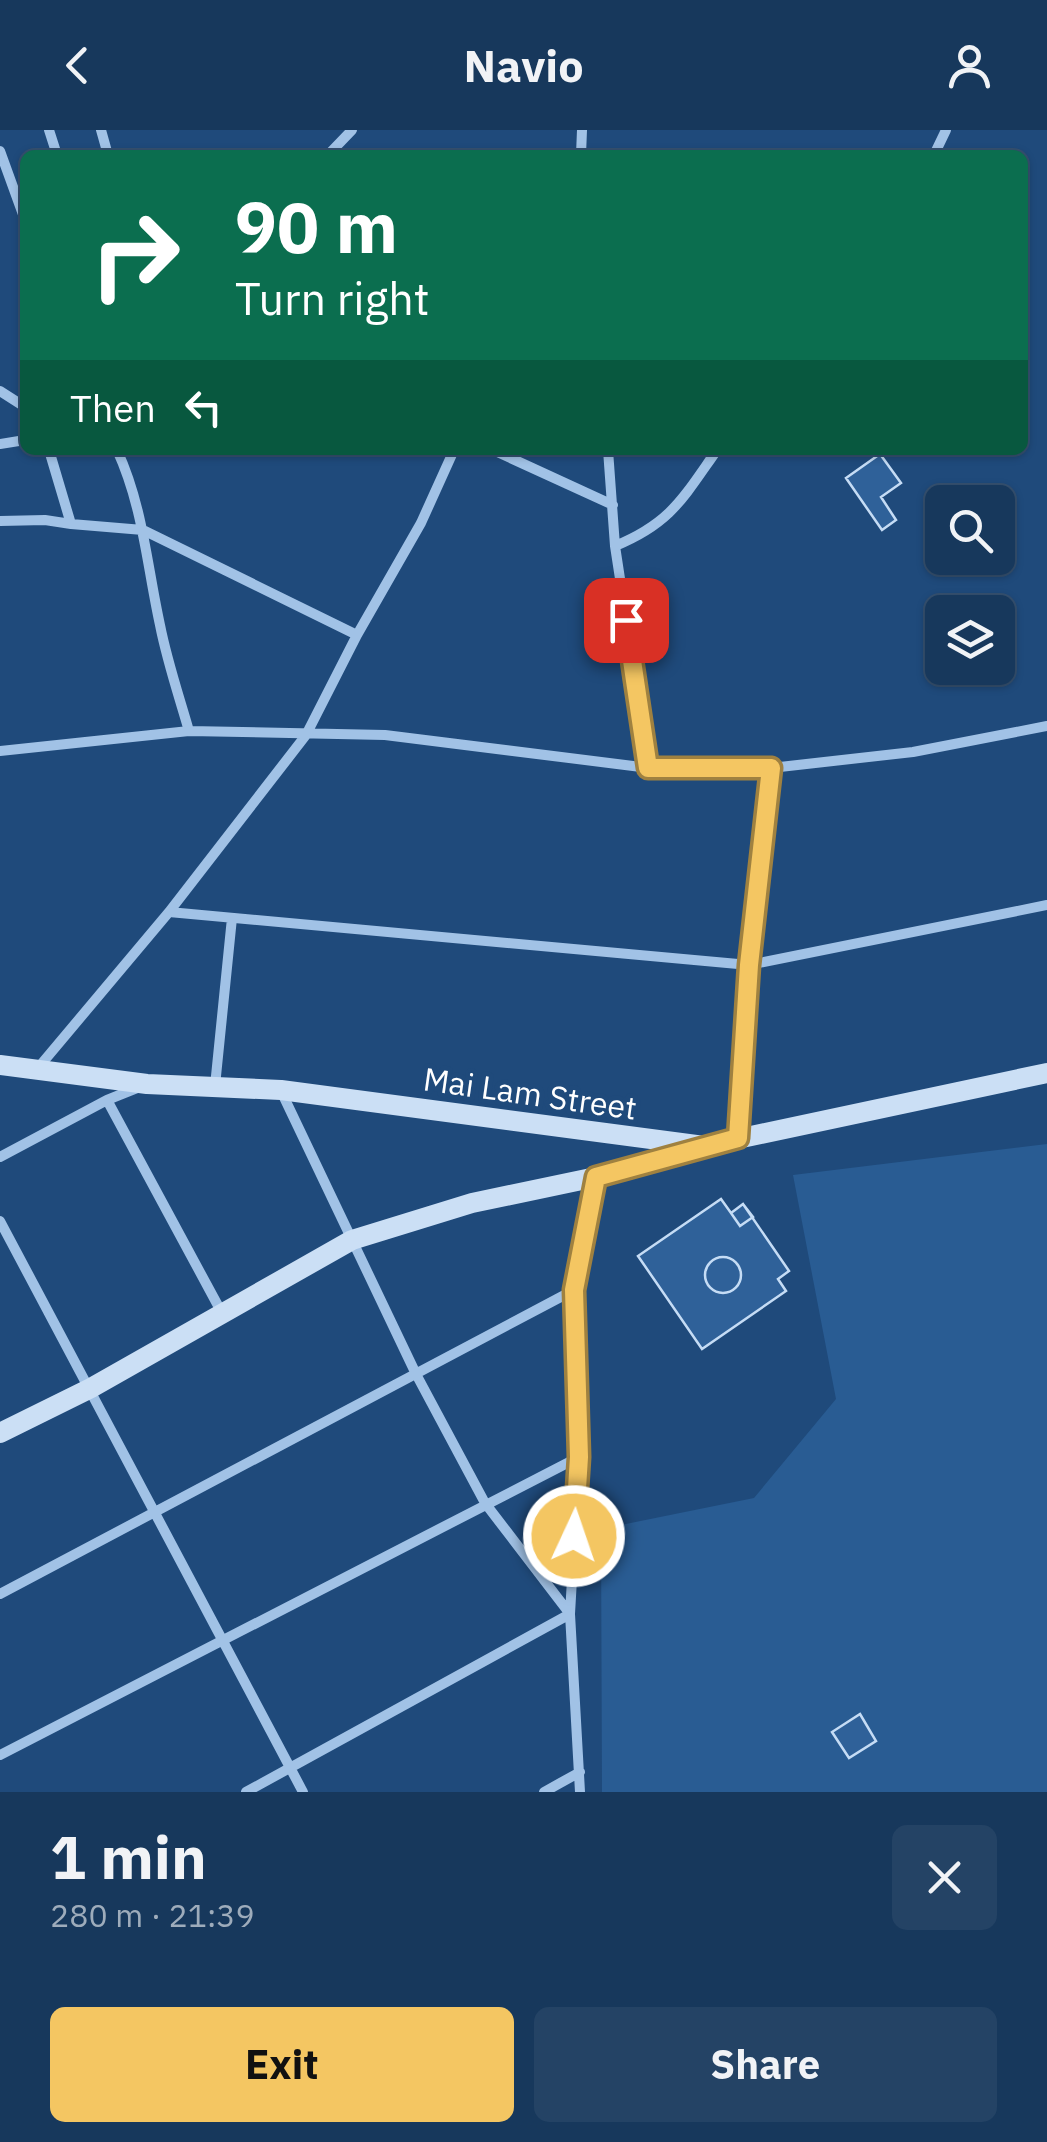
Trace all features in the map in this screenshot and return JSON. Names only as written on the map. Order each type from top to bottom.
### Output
[{"type":"street","points":[[333,150],[352,130]]},
{"type":"street","points":[[0,151],[20,206]]},
{"type":"street","points":[[50,455],[71,524]]},
{"type":"street","points":[[119,455],[129,475],[143,530],[160,627],[189,731]]},
{"type":"street","points":[[37,1068],[169,912],[306,735],[421,523],[452,455]]},
{"type":"street","points":[[504,455],[612,506]]},
{"type":"street","points":[[608,455],[615,546],[648,768]]},
{"type":"street","points":[[615,546],[646,533],[676,510],[714,455]]},
{"type":"street","points":[[0,522],[45,520],[143,530],[357,636]]},
{"type":"street","points":[[0,751],[189,731],[385,735],[648,768],[771,768],[913,752],[1047,726]]},
{"type":"street","points":[[738,1138],[749,965],[771,768]]},
{"type":"street","points":[[169,912],[749,965],[1047,905]]},
{"type":"street","points":[[215,1087],[232,918]]},
{"type":"street","name":"Mai Lam Street","points":[[0,1065],[148,1084],[281,1090],[704,1146],[1047,1074]]},
{"type":"street","points":[[0,1158],[107,1100],[148,1084]]},
{"type":"street","points":[[281,1090],[416,1374],[486,1503],[570,1614]]},
{"type":"street","points":[[107,1100],[222,1313]]},
{"type":"street","points":[[0,1433],[91,1388],[352,1240],[472,1204],[596,1177],[704,1146]]},
{"type":"street","points":[[580,1792],[570,1614],[579,1457],[574,1290],[596,1177]]},
{"type":"street","points":[[0,1221],[303,1792]]},
{"type":"street","points":[[0,1594],[574,1290]]},
{"type":"street","points":[[0,1755],[579,1457]]},
{"type":"street","points":[[246,1792],[570,1614]]},
{"type":"street","points":[[544,1792],[580,1772]]},
{"type":"shaded area","points":[[1047,1144],[1047,1792],[602,1792],[601,1529],[754,1498],[836,1399],[793,1175]]},
{"type":"building","points":[[881,455],[901,483],[881,497],[896,520],[882,530],[846,478]]},
{"type":"building","points":[[721,1199],[731,1213],[743,1204],[789,1271],[778,1279],[786,1291],[702,1349],[638,1256]]},
{"type":"building","points":[[743,1204],[753,1217],[740,1226],[731,1213]]},
{"type":"building","points":[[723,1257],[736,1262],[741,1275],[736,1288],[723,1293],[710,1288],[705,1275],[710,1262]]},
{"type":"building","points":[[860,1714],[876,1741],[849,1758],[832,1732]]},
{"type":"route","points":[[574,1536],[579,1457],[574,1290],[596,1177],[738,1138],[749,965],[771,768],[648,768],[626,620]]}]
